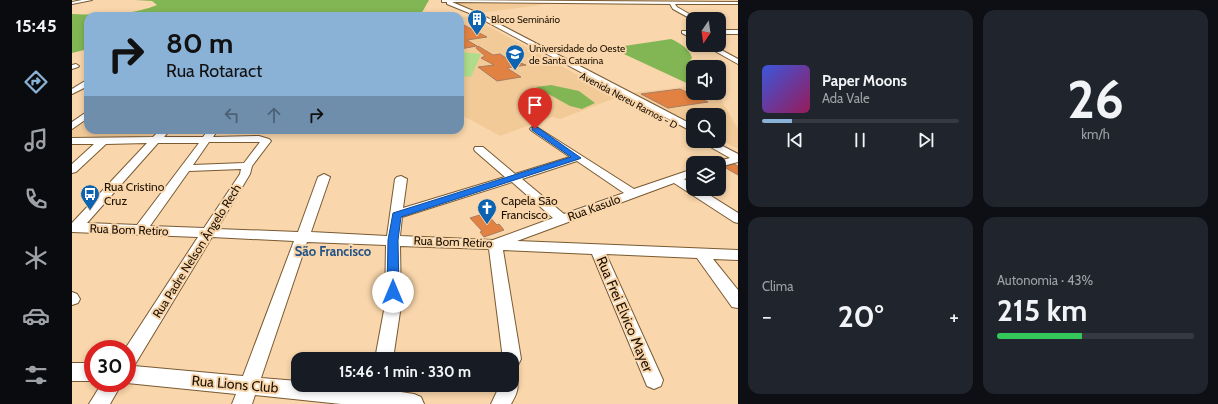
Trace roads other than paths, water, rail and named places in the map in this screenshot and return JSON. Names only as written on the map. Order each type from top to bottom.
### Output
[{"type":"street","points":[[72,3],[90,0]]},
{"type":"street","points":[[442,1],[738,3]]},
{"type":"street","name":"Avenida Nereu Ramos - D","points":[[442,1],[460,8],[686,130]]},
{"type":"street","points":[[671,2],[675,8],[686,14]]},
{"type":"street","points":[[726,32],[738,32]]},
{"type":"street","points":[[720,52],[738,62]]},
{"type":"street","name":"Avenida Nereu Ramos - D","points":[[560,61],[686,125]]},
{"type":"street","points":[[74,90],[84,85]]},
{"type":"street","points":[[74,90],[84,89]]},
{"type":"street","points":[[72,126],[84,117]]},
{"type":"street","points":[[535,129],[632,194]]},
{"type":"street","points":[[74,227],[161,134]]},
{"type":"street","points":[[140,230],[210,134]]},
{"type":"street","points":[[72,140],[206,139]]},
{"type":"street","name":"Rua Padre Nelson Ângelo Rech","points":[[136,347],[209,233],[244,174],[247,166],[266,141],[259,139],[206,139]]},
{"type":"street","points":[[72,170],[104,140]]},
{"type":"street","points":[[726,146],[738,152]]},
{"type":"street","points":[[719,148],[738,158]]},
{"type":"street","points":[[479,149],[563,220]]},
{"type":"street","points":[[396,215],[577,158]]},
{"type":"street","points":[[726,162],[738,158]]},
{"type":"street","points":[[185,168],[247,166]]},
{"type":"street","name":"Rua Kasulo","points":[[495,244],[686,175]]},
{"type":"street","points":[[242,404],[324,177]]},
{"type":"street","points":[[385,352],[393,305],[393,240],[400,178]]},
{"type":"street","points":[[676,179],[738,219]]},
{"type":"street","name":"Rua Bom Retiro","points":[[74,227],[738,255]]},
{"type":"street","points":[[495,244],[511,352]]},
{"type":"street","name":"Rua Frei Elvico Mayer","points":[[597,249],[654,380]]},
{"type":"street","points":[[701,254],[738,302]]},
{"type":"street","points":[[72,372],[84,372]]},
{"type":"street","name":"Rua Lions Club","points":[[136,375],[249,386],[378,396],[414,404]]},
{"type":"street","points":[[99,404],[107,392]]},
{"type":"street","points":[[502,404],[508,392]]},
{"type":"place","name":"Bloco Seminário","points":[[477,36]]},
{"type":"place","name":"Universidade do Oeste de Santa Catarina","points":[[515,71]]},
{"type":"place","name":"Rua Cristino Cruz","points":[[90,211]]},
{"type":"place","name":"Capela São Francisco","points":[[487,225]]},
{"type":"district","name":"São Francisco","points":[[333,251]]}]
